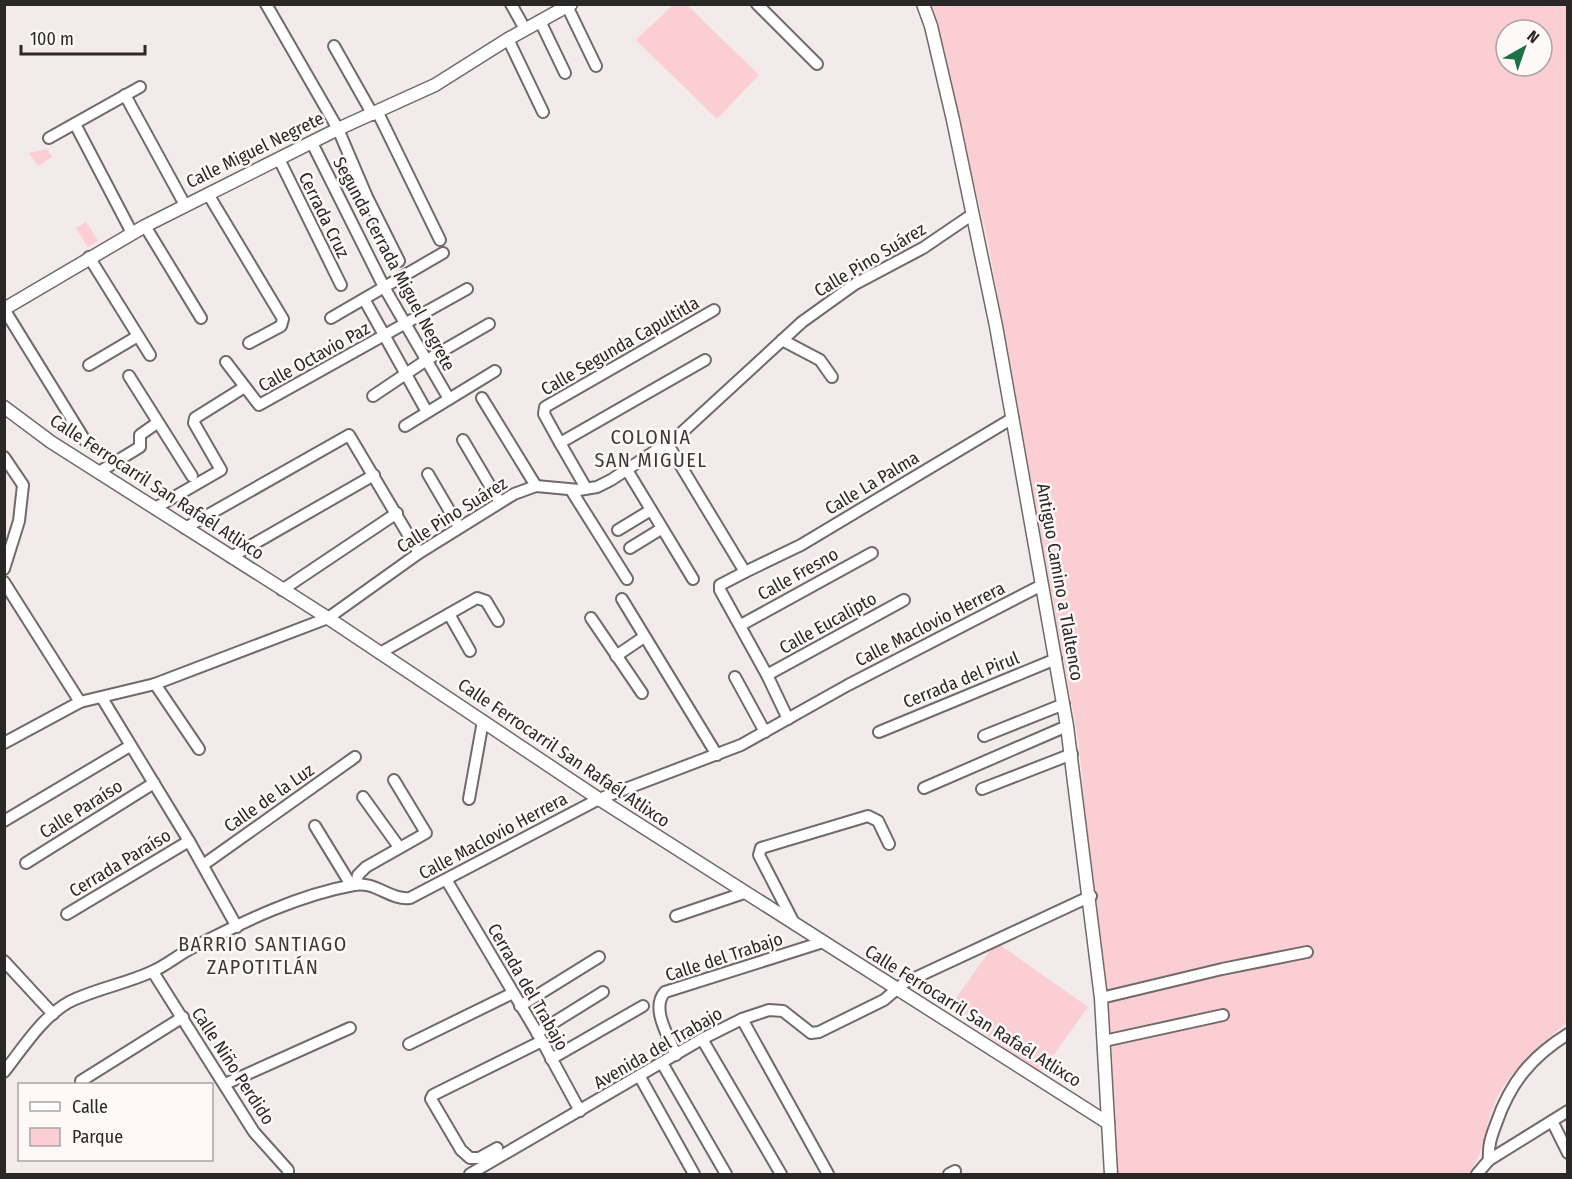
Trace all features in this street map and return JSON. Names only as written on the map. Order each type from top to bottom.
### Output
[{"type":"street","points":[[266,4],[338,129],[367,197],[399,261]]},
{"type":"street","points":[[511,4],[525,30]]},
{"type":"street","points":[[757,4],[817,64]]},
{"type":"street","name":"Antiguo Camino a Tlaltenco","points":[[923,4],[931,26],[973,214],[1013,418],[1068,726],[1091,896],[1101,998],[1112,1174]]},
{"type":"street","points":[[568,5],[596,66]]},
{"type":"street","name":"Calle Miguel Negrete","points":[[4,309],[89,257],[185,205],[338,129],[435,85],[568,5]]},
{"type":"street","points":[[540,21],[565,73]]},
{"type":"street","points":[[508,39],[543,112]]},
{"type":"street","points":[[334,46],[375,114],[440,240]]},
{"type":"street","points":[[49,138],[140,87]]},
{"type":"street","points":[[125,95],[185,205]]},
{"type":"street","points":[[75,124],[132,233]]},
{"type":"street","name":"Segunda Cerrada Miguel Negrete","points":[[312,143],[384,287],[449,399]]},
{"type":"street","name":"Cerrada Cruz","points":[[279,159],[340,285]]},
{"type":"street","points":[[208,194],[283,319],[281,326],[249,343]]},
{"type":"street","name":"Calle Pino Suárez","points":[[5,742],[80,702],[155,684],[328,618],[419,553],[499,501],[536,486],[571,490],[597,487],[678,436],[782,340],[855,284],[923,248],[973,214]]},
{"type":"street","points":[[145,226],[201,318]]},
{"type":"street","points":[[331,318],[443,253]]},
{"type":"street","points":[[89,257],[150,355]]},
{"type":"street","name":"Calle Octavio Paz","points":[[243,388],[259,405],[385,337],[467,289]]},
{"type":"street","points":[[364,299],[427,412]]},
{"type":"street","points":[[4,309],[86,442]]},
{"type":"street","name":"Calle Segunda Capultitla","points":[[560,443],[544,414],[545,407],[714,310]]},
{"type":"street","points":[[372,396],[425,361],[489,324]]},
{"type":"street","points":[[89,365],[138,336]]},
{"type":"street","points":[[782,340],[820,360],[832,377]]},
{"type":"street","points":[[586,488],[560,443],[705,360]]},
{"type":"street","points":[[154,508],[221,470],[194,423],[195,418],[243,388],[226,362]]},
{"type":"street","points":[[405,426],[495,371]]},
{"type":"street","points":[[129,376],[192,476]]},
{"type":"street","points":[[483,398],[536,486]]},
{"type":"street","name":"Calle Ferrocarril San Rafaél Atlixco","points":[[4,407],[154,508],[328,618],[598,799],[1108,1123]]},
{"type":"street","name":"Calle La Palma","points":[[741,625],[720,590],[720,585],[801,545],[1013,418]]},
{"type":"street","points":[[99,472],[140,447],[140,435],[158,423]]},
{"type":"street","points":[[185,528],[349,435],[419,553]]},
{"type":"street","points":[[463,440],[499,501]]},
{"type":"street","points":[[667,443],[745,572]]},
{"type":"street","points":[[4,457],[23,485],[19,521],[4,569]]},
{"type":"street","points":[[627,470],[693,579]]},
{"type":"street","points":[[428,474],[459,527]]},
{"type":"street","points":[[231,557],[374,475]]},
{"type":"street","points":[[571,490],[627,579]]},
{"type":"street","points":[[618,530],[651,510]]},
{"type":"street","points":[[282,590],[397,513]]},
{"type":"street","points":[[630,548],[661,529]]},
{"type":"street","name":"Calle Fresno","points":[[741,625],[872,553]]},
{"type":"street","points":[[4,582],[80,702]]},
{"type":"street","name":"Calle Maclovio Herrera","points":[[4,1072],[53,1014],[69,1002],[153,972],[193,947],[297,899],[354,885],[376,887],[398,899],[410,898],[598,799],[717,755],[765,732],[848,684],[1042,585]]},
{"type":"street","points":[[380,653],[477,598],[482,598],[498,621]]},
{"type":"street","points":[[622,599],[717,755]]},
{"type":"street","name":"Calle Eucalipto","points":[[767,675],[904,600]]},
{"type":"street","points":[[449,614],[470,651]]},
{"type":"street","points":[[591,618],[642,693]]},
{"type":"street","points":[[741,625],[788,719]]},
{"type":"street","points":[[616,656],[644,637]]},
{"type":"street","name":"Cerrada del Pirul","points":[[879,732],[1056,659]]},
{"type":"street","points":[[735,677],[765,732]]},
{"type":"street","points":[[155,684],[199,749]]},
{"type":"street","points":[[102,698],[189,841],[237,927]]},
{"type":"street","points":[[984,736],[1064,704]]},
{"type":"street","points":[[469,799],[483,721]]},
{"type":"street","points":[[924,788],[1068,726]]},
{"type":"street","points":[[4,821],[130,746]]},
{"type":"street","points":[[982,789],[1071,754]]},
{"type":"street","name":"Calle de la Luz","points":[[203,865],[355,757]]},
{"type":"street","points":[[354,885],[358,875],[366,867],[426,833],[394,780]]},
{"type":"street","name":"Calle Paraíso","points":[[26,863],[154,783]]},
{"type":"street","points":[[363,796],[399,848]]},
{"type":"street","points":[[794,924],[759,850],[868,816],[878,821],[890,844]]},
{"type":"street","points":[[315,826],[354,885]]},
{"type":"street","name":"Cerrada Paraíso","points":[[67,914],[189,841]]},
{"type":"street","name":"Cerrada del Trabajo","points":[[447,880],[580,1111]]},
{"type":"street","points":[[676,916],[744,892]]},
{"type":"street","name":"Avenida del Trabajo","points":[[470,1174],[742,1019],[769,1010],[783,1011],[811,1034],[819,1032],[884,1000],[904,983],[1091,896]]},
{"type":"street","name":"Calle del Trabajo","points":[[676,1055],[658,1008],[660,998],[665,992],[823,942]]},
{"type":"street","points":[[1101,998],[1222,969],[1307,952]]},
{"type":"street","points":[[520,1006],[599,957]]},
{"type":"street","points":[[4,961],[53,1014]]},
{"type":"street","name":"Calle Niño Perdido","points":[[153,972],[254,1132],[288,1170],[288,1174]]},
{"type":"street","points":[[496,1148],[479,1158],[470,1158],[461,1150],[431,1099],[433,1095],[539,1037],[603,992]]},
{"type":"street","points":[[409,1044],[513,993]]},
{"type":"street","points":[[551,1059],[643,1006]]},
{"type":"street","points":[[1104,1041],[1223,1015]]},
{"type":"street","points":[[81,1081],[183,1017]]},
{"type":"street","points":[[742,1019],[828,1174]]},
{"type":"street","points":[[225,1084],[350,1028]]},
{"type":"street","points":[[1489,1160],[1488,1148],[1491,1136],[1515,1081],[1533,1060],[1568,1034]]},
{"type":"street","points":[[702,1040],[781,1174]]},
{"type":"street","points":[[662,1064],[726,1174]]},
{"type":"street","points":[[640,1077],[694,1174]]},
{"type":"street","points":[[1477,1174],[1489,1160],[1568,1111]]},
{"type":"street","points":[[1552,1121],[1568,1154]]},
{"type":"green space","points":[[673,5],[687,5],[759,75],[717,119],[636,40]]},
{"type":"green space","points":[[932,5],[1567,5],[1567,1022],[1526,1060],[1499,1093],[1479,1156],[1468,1174],[1117,1174],[1079,745],[988,242]]},
{"type":"green space","points":[[47,149],[52,157],[38,166],[29,153]]},
{"type":"green space","points":[[86,222],[98,241],[88,247],[76,228]]},
{"type":"green space","points":[[996,942],[1088,1007],[1040,1074],[949,1008]]},
{"type":"district","name":"COLONIA SAN MIGUEL","points":[[651,448]]},
{"type":"district","name":"BARRIO SANTIAGO ZAPOTITLÁN","points":[[263,956]]}]
